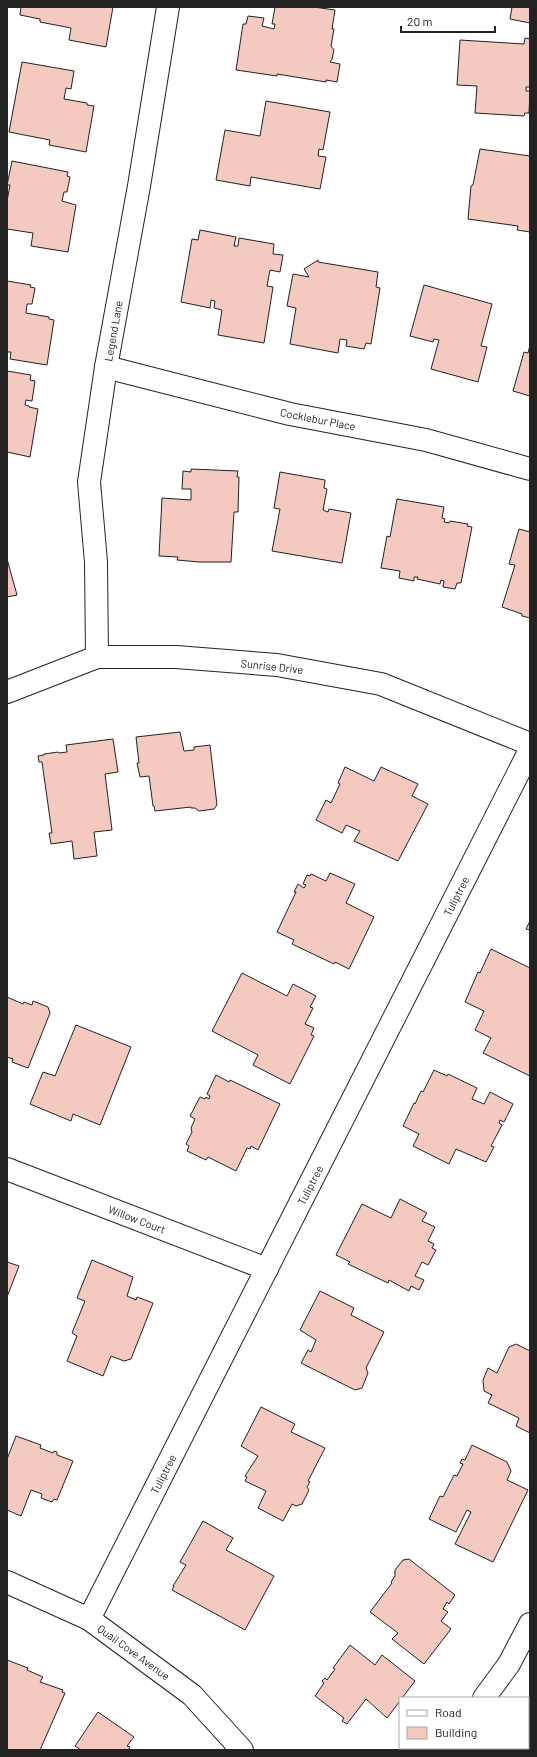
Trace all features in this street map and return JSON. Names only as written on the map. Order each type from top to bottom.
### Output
[{"type":"street","name":"Legend Lane","points":[[97,657],[96,562],[89,482],[106,367],[139,186],[168,7]]},
{"type":"street","name":"Cocklebur Place","points":[[106,367],[290,414],[426,440],[530,469]]},
{"type":"street","name":"Sunrise Drive","points":[[7,692],[97,657],[176,657],[277,665],[381,684],[530,744]]},
{"type":"street","name":"Tuliptree","points":[[89,1619],[268,1269],[530,750]]},
{"type":"street","name":"Willow Court","points":[[7,1169],[268,1269]]},
{"type":"street","name":"Quail Cove Avenue","points":[[7,1582],[89,1619],[192,1695],[242,1750]]},
{"type":"street","points":[[485,1697],[509,1664],[530,1624]]},
{"type":"building","points":[[21,7],[113,7],[106,47],[69,40],[71,28],[40,22],[40,19],[20,15]]},
{"type":"building","points":[[275,7],[314,7],[335,10],[331,46],[334,50],[330,62],[340,64],[337,82],[326,80],[326,82],[277,74],[277,76],[236,70],[243,24],[246,24],[248,16],[264,18],[262,26],[274,29],[275,24],[272,24]]},
{"type":"building","points":[[512,7],[530,7],[530,23],[510,19]]},
{"type":"building","points":[[525,38],[530,39],[530,87],[526,87],[526,91],[530,91],[529,113],[525,113],[524,116],[475,113],[477,86],[457,85],[460,40],[524,44]]},
{"type":"building","points":[[22,62],[74,71],[71,89],[66,88],[64,99],[87,103],[87,105],[94,106],[86,152],[49,145],[50,140],[9,132]]},
{"type":"building","points":[[266,101],[330,112],[323,150],[319,149],[318,156],[326,157],[320,189],[251,177],[250,186],[216,180],[225,130],[260,136]]},
{"type":"building","points":[[480,149],[530,156],[530,232],[517,230],[518,226],[468,219],[471,186],[473,185]]},
{"type":"building","points":[[12,161],[68,172],[67,176],[70,177],[67,192],[64,192],[62,201],[76,205],[68,252],[31,246],[33,233],[7,229],[7,201],[10,185],[7,185]]},
{"type":"building","points":[[200,230],[236,237],[234,246],[238,246],[239,238],[274,244],[273,254],[283,255],[280,272],[270,270],[267,286],[273,287],[264,343],[218,335],[222,310],[214,308],[215,301],[211,300],[210,308],[181,302],[192,239],[198,240]]},
{"type":"building","points":[[318,260],[318,262],[378,272],[376,287],[380,288],[371,344],[366,343],[364,349],[346,346],[347,340],[340,339],[338,353],[290,344],[296,308],[287,306],[293,274],[309,277],[304,269]]},
{"type":"building","points":[[7,281],[31,285],[30,287],[35,288],[32,304],[27,304],[26,313],[49,317],[49,319],[54,320],[47,365],[10,359],[11,352],[7,352]]},
{"type":"building","points":[[424,285],[492,304],[481,346],[487,347],[478,382],[431,369],[439,340],[434,339],[433,342],[410,336]]},
{"type":"building","points":[[530,345],[530,396],[513,391],[524,352],[528,353]]},
{"type":"building","points":[[7,371],[31,375],[30,380],[35,381],[32,401],[26,400],[25,405],[38,409],[30,457],[7,452]]},
{"type":"building","points":[[191,469],[238,471],[238,512],[234,512],[231,562],[199,562],[177,560],[178,557],[159,556],[162,498],[191,500],[191,489],[182,489],[183,471],[191,472]]},
{"type":"building","points":[[280,472],[325,480],[324,488],[327,489],[323,510],[328,512],[329,509],[351,513],[342,563],[272,551],[280,509],[274,508]]},
{"type":"building","points":[[397,499],[444,507],[442,518],[445,519],[444,522],[449,523],[450,521],[468,524],[467,526],[472,527],[461,583],[457,583],[455,589],[443,587],[444,581],[441,580],[440,584],[417,579],[418,577],[414,577],[414,581],[399,578],[400,571],[381,568],[387,536],[390,537]]},
{"type":"building","points":[[519,529],[530,532],[530,618],[502,607],[515,565],[509,564]]},
{"type":"building","points":[[7,559],[17,595],[7,597]]},
{"type":"building","points":[[180,732],[184,751],[194,750],[194,747],[210,745],[217,805],[214,809],[199,811],[191,807],[155,811],[149,776],[140,777],[137,763],[139,763],[136,737]]},
{"type":"building","points":[[113,739],[118,772],[105,774],[112,830],[94,832],[97,856],[74,859],[72,841],[51,844],[49,833],[52,833],[42,762],[39,762],[38,756],[58,752],[67,752],[66,745]]},
{"type":"building","points":[[345,767],[374,781],[381,767],[418,784],[412,796],[428,804],[398,861],[354,841],[360,831],[346,825],[342,833],[316,820],[326,800],[331,803],[340,784],[338,783]]},
{"type":"building","points":[[330,873],[355,884],[346,903],[374,917],[349,969],[335,962],[334,964],[292,944],[294,940],[277,932],[296,892],[294,892],[298,884],[304,888],[306,885],[303,884],[307,875],[310,876],[311,874],[326,881]]},
{"type":"building","points":[[530,921],[530,930],[526,929]]},
{"type":"building","points":[[491,949],[530,968],[530,1076],[483,1053],[491,1038],[475,1030],[484,1011],[465,1002],[478,972],[480,973]]},
{"type":"building","points":[[242,973],[287,996],[293,984],[316,996],[310,1007],[313,1008],[305,1024],[314,1028],[311,1035],[314,1036],[290,1084],[253,1065],[258,1055],[212,1031]]},
{"type":"building","points":[[7,997],[23,1004],[24,1002],[32,1005],[33,1001],[48,1007],[50,1013],[28,1068],[12,1062],[13,1059],[7,1057]]},
{"type":"building","points":[[76,1025],[131,1047],[100,1125],[73,1114],[71,1121],[30,1104],[43,1072],[55,1076]]},
{"type":"building","points":[[434,1070],[447,1076],[448,1074],[477,1088],[472,1099],[484,1104],[490,1092],[513,1104],[504,1122],[500,1120],[499,1123],[502,1125],[491,1146],[494,1147],[486,1162],[456,1149],[449,1164],[413,1146],[419,1134],[403,1126],[414,1103],[415,1104],[421,1091],[423,1092]]},
{"type":"building","points":[[216,1075],[229,1082],[230,1080],[280,1104],[258,1150],[251,1146],[250,1149],[247,1148],[236,1171],[208,1157],[206,1160],[187,1151],[189,1146],[186,1144],[192,1132],[191,1128],[195,1119],[190,1116],[200,1097],[205,1099],[206,1097],[209,1099],[210,1096],[207,1094]]},
{"type":"building","points":[[400,1199],[427,1213],[422,1221],[435,1227],[428,1241],[434,1244],[432,1248],[436,1250],[428,1265],[422,1262],[415,1276],[424,1280],[419,1290],[411,1286],[409,1291],[389,1280],[388,1283],[348,1264],[350,1262],[336,1255],[362,1204],[391,1218]]},
{"type":"building","points":[[92,1260],[133,1277],[127,1296],[136,1300],[137,1297],[153,1303],[131,1359],[124,1361],[111,1356],[103,1376],[67,1361],[77,1336],[72,1333],[85,1301],[77,1298]]},
{"type":"building","points":[[7,1262],[19,1266],[7,1297]]},
{"type":"building","points":[[320,1291],[354,1308],[351,1315],[384,1332],[366,1368],[368,1373],[362,1388],[355,1390],[301,1363],[308,1350],[311,1352],[316,1340],[300,1330]]},
{"type":"building","points":[[516,1344],[530,1351],[530,1433],[516,1426],[519,1418],[488,1403],[492,1395],[484,1391],[483,1380],[488,1368],[497,1373],[509,1347]]},
{"type":"building","points":[[261,1407],[295,1424],[291,1432],[325,1448],[308,1481],[310,1482],[307,1487],[309,1490],[302,1504],[296,1506],[292,1504],[283,1521],[258,1508],[266,1491],[245,1481],[247,1477],[245,1476],[258,1456],[241,1446]]},
{"type":"building","points":[[16,1436],[41,1445],[40,1448],[53,1453],[54,1451],[57,1452],[57,1455],[73,1461],[57,1500],[54,1499],[52,1502],[41,1498],[42,1494],[31,1490],[21,1516],[7,1510],[7,1459]]},
{"type":"building","points":[[472,1445],[507,1462],[511,1471],[507,1480],[528,1490],[493,1562],[455,1544],[471,1512],[467,1510],[456,1532],[429,1519],[440,1496],[443,1497],[454,1475],[457,1476],[463,1464],[460,1463],[462,1459],[465,1460]]},
{"type":"building","points":[[203,1521],[233,1538],[226,1550],[274,1576],[245,1630],[172,1590],[186,1565],[180,1562]]},
{"type":"building","points":[[409,1559],[455,1595],[449,1604],[447,1602],[443,1609],[448,1612],[441,1621],[451,1629],[424,1664],[392,1639],[398,1633],[370,1612],[392,1583],[391,1582],[395,1576],[395,1570],[403,1560]]},
{"type":"building","points":[[350,1645],[375,1665],[382,1655],[415,1681],[403,1697],[399,1697],[399,1702],[387,1718],[366,1699],[347,1724],[342,1721],[344,1718],[315,1696],[324,1683],[322,1681],[325,1678],[327,1680],[335,1669],[333,1668]]},
{"type":"building","points":[[7,1660],[28,1668],[27,1670],[43,1677],[40,1682],[63,1690],[62,1692],[65,1693],[40,1750],[7,1750]]},
{"type":"building","points":[[98,1712],[134,1737],[127,1746],[130,1747],[128,1750],[81,1750],[75,1746]]}]
